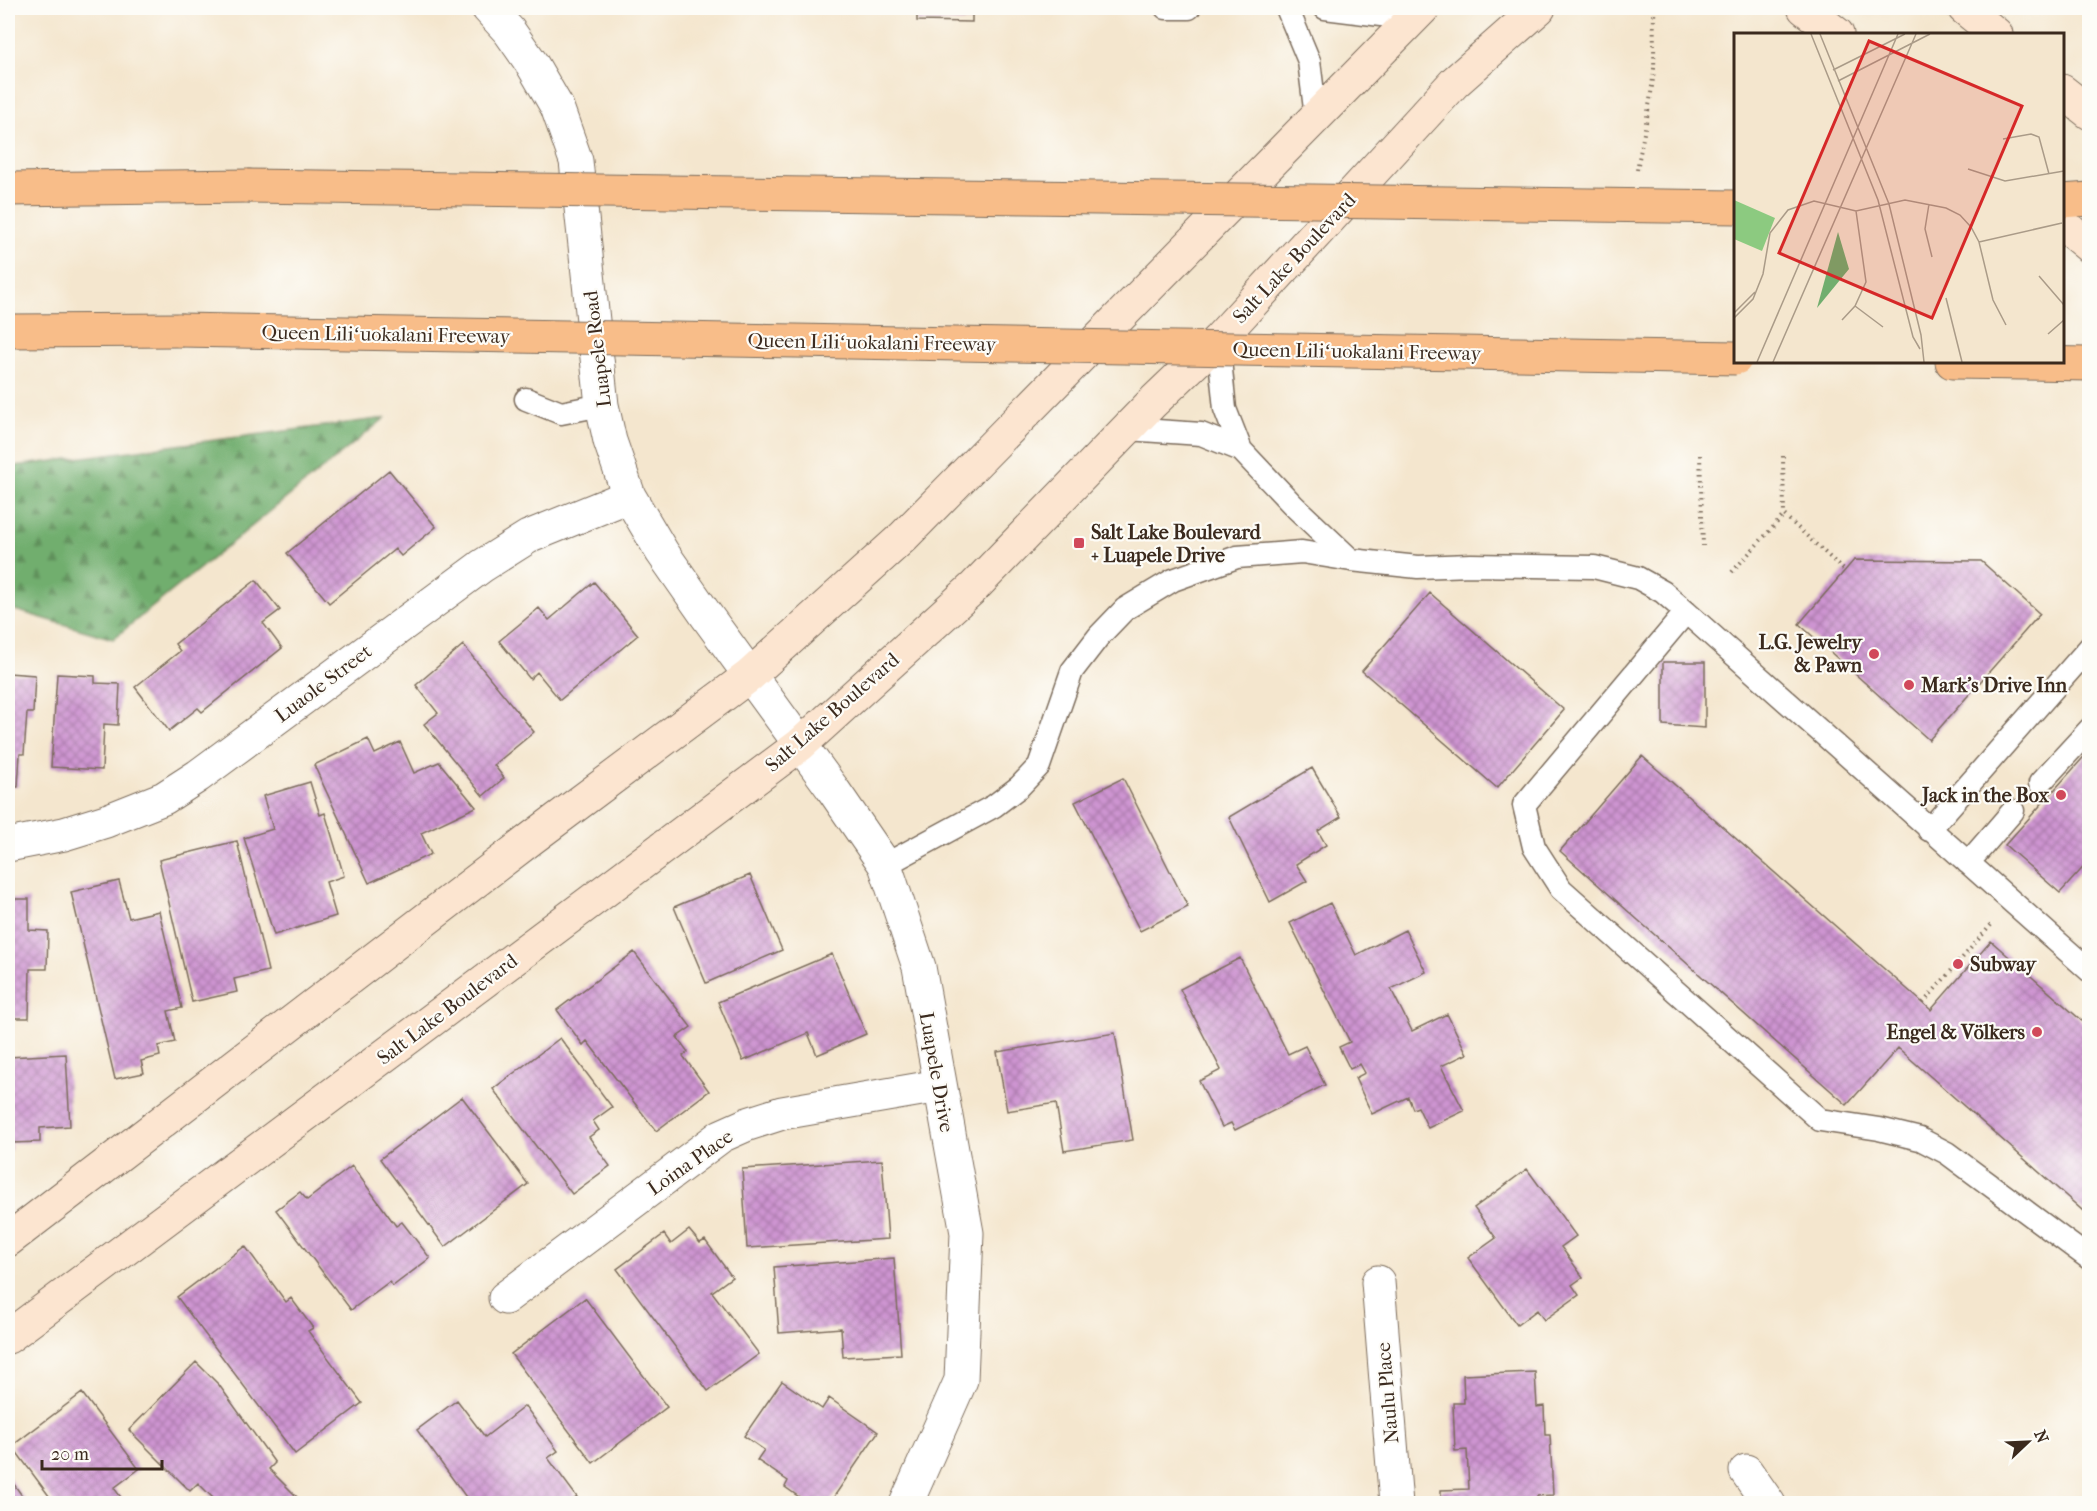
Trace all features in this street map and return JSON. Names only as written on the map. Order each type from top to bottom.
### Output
[{"type":"highway","points":[[8,189],[249,186],[1734,207]]},
{"type":"highway","points":[[2064,201],[2090,199]]},
{"type":"highway","points":[[2064,212],[2090,212]]},
{"type":"highway","name":"Queen Liliʻuokalani Freeway","points":[[8,331],[180,330],[1734,358]]},
{"type":"highway","points":[[2021,363],[2090,364]]},
{"type":"main road","points":[[8,1240],[522,845],[749,676],[903,537],[1423,8]]},
{"type":"main road","name":"Salt Lake Boulevard","points":[[8,1337],[800,745],[974,588],[1127,429],[1218,340],[1455,82],[1539,8]]},
{"type":"main road","points":[[1804,8],[1836,33]]},
{"type":"main road","points":[[1964,8],[1995,33]]},
{"type":"main road","points":[[2064,93],[2090,113]]},
{"type":"main road","points":[[2064,226],[2090,247]]},
{"type":"street","name":"Luapele Road","points":[[488,8],[509,31],[557,107],[576,161],[602,405],[610,441],[629,496],[662,552],[749,676]]},
{"type":"street","name":"Luaole Street","points":[[8,845],[64,834],[106,821],[164,798],[198,776],[482,566],[528,537],[629,496]]},
{"type":"street","name":"Luapele Drive","points":[[749,676],[885,866],[919,967],[967,1233],[961,1380],[906,1503]]},
{"type":"street","name":"Loina Place","points":[[505,1298],[721,1136],[782,1113],[939,1086]]},
{"type":"street","name":"Naulu Place","points":[[1378,1282],[1396,1503]]},
{"type":"street","points":[[1746,1472],[1768,1503]]},
{"type":"lane","points":[[1166,8],[1189,8]]},
{"type":"lane","points":[[1287,8],[1309,61],[1316,117]]},
{"type":"lane","points":[[1325,8],[1381,15],[1423,8]]},
{"type":"lane","points":[[1218,340],[1225,409],[1241,450],[1294,506],[1351,560]]},
{"type":"lane","points":[[526,399],[561,413],[602,405]]},
{"type":"lane","points":[[1127,429],[1201,434],[1241,450]]},
{"type":"lane","points":[[885,866],[994,806],[1026,780],[1039,766],[1072,671],[1099,636],[1125,609],[1173,580],[1237,557],[1302,552],[1418,567],[1471,565],[1594,567],[1638,578],[1663,592],[2090,971]]},
{"type":"lane","points":[[1686,612],[1524,805],[1534,847],[1561,889],[1820,1120],[1879,1129],[1920,1139],[1947,1153],[2090,1259]]},
{"type":"lane","points":[[1929,830],[2090,647]]},
{"type":"lane","points":[[2040,783],[2090,729]]},
{"type":"lane","points":[[1968,863],[2013,811]]},
{"type":"path","points":[[1634,180],[1652,97],[1655,8]]},
{"type":"path","points":[[1700,455],[1703,546]]},
{"type":"path","points":[[1732,572],[1784,515],[1783,456]]},
{"type":"path","points":[[1784,515],[1845,571]]},
{"type":"path","points":[[1923,1003],[2011,902]]},
{"type":"green space","points":[[385,418],[113,639],[8,608],[8,467]]},
{"type":"building","points":[[917,8],[972,8],[972,22],[917,21]]},
{"type":"building","points":[[389,470],[436,527],[401,556],[395,549],[329,603],[287,553]]},
{"type":"building","points":[[1854,560],[1981,561],[2040,614],[1929,740],[1799,624]]},
{"type":"building","points":[[256,580],[280,610],[263,623],[282,648],[202,712],[198,708],[169,731],[135,687],[180,651],[175,644]]},
{"type":"building","points":[[594,582],[638,635],[560,700],[537,672],[530,679],[499,641],[539,608],[549,620]]},
{"type":"building","points":[[1430,593],[1564,710],[1497,788],[1362,671]]},
{"type":"building","points":[[463,645],[534,732],[494,765],[504,778],[483,796],[424,724],[438,713],[416,685]]},
{"type":"building","points":[[1663,662],[1705,662],[1705,728],[1663,725]]},
{"type":"building","points":[[8,673],[35,675],[33,713],[27,713],[24,754],[20,754],[18,787],[8,787]]},
{"type":"building","points":[[57,674],[95,676],[95,683],[120,684],[118,725],[104,724],[102,770],[51,767]]},
{"type":"building","points":[[368,739],[375,754],[400,742],[414,773],[439,762],[476,807],[421,833],[431,854],[369,883],[314,765]]},
{"type":"building","points":[[2090,750],[2090,860],[2060,893],[2005,845]]},
{"type":"building","points":[[1642,756],[1931,1010],[1991,941],[2090,1028],[2090,1217],[1898,1048],[1847,1105],[1560,851]]},
{"type":"building","points":[[1312,768],[1341,817],[1318,831],[1326,845],[1296,864],[1307,881],[1270,902],[1229,817]]},
{"type":"building","points":[[1123,778],[1188,907],[1140,931],[1075,802]]},
{"type":"building","points":[[310,782],[320,815],[325,813],[344,876],[326,882],[336,916],[274,935],[244,838],[273,829],[263,796]]},
{"type":"building","points":[[237,841],[268,971],[234,979],[237,992],[192,1002],[159,860]]},
{"type":"building","points":[[750,875],[782,950],[706,983],[674,907]]},
{"type":"building","points":[[119,881],[129,918],[159,911],[182,1008],[168,1011],[175,1042],[158,1046],[160,1056],[141,1061],[144,1073],[115,1079],[71,892]]},
{"type":"building","points":[[8,899],[29,899],[29,930],[48,931],[47,969],[30,969],[29,1018],[8,1018]]},
{"type":"building","points":[[1330,903],[1356,955],[1405,930],[1426,972],[1391,989],[1412,1031],[1447,1014],[1467,1054],[1441,1066],[1464,1111],[1428,1128],[1418,1107],[1413,1109],[1408,1097],[1372,1114],[1355,1078],[1365,1073],[1360,1064],[1350,1069],[1339,1047],[1350,1042],[1290,923]]},
{"type":"building","points":[[634,952],[691,1027],[677,1037],[688,1052],[683,1056],[709,1091],[656,1131],[587,1041],[583,1045],[557,1010]]},
{"type":"building","points":[[832,954],[866,1034],[817,1055],[808,1033],[743,1061],[718,1002]]},
{"type":"building","points":[[1240,958],[1288,1054],[1305,1046],[1325,1085],[1235,1130],[1231,1123],[1222,1127],[1199,1081],[1221,1070],[1180,989]]},
{"type":"building","points":[[1115,1033],[1133,1140],[1064,1151],[1056,1103],[1007,1111],[997,1052]]},
{"type":"building","points":[[560,1038],[612,1107],[593,1121],[599,1130],[589,1137],[610,1166],[572,1194],[493,1089]]},
{"type":"building","points":[[66,1054],[70,1126],[40,1128],[40,1142],[11,1143],[11,1150],[8,1150],[8,1057]]},
{"type":"building","points":[[462,1097],[528,1184],[445,1247],[380,1159]]},
{"type":"building","points":[[882,1160],[888,1239],[747,1248],[742,1169]]},
{"type":"building","points":[[352,1166],[396,1226],[402,1222],[430,1258],[393,1286],[389,1282],[351,1310],[276,1210],[300,1192],[307,1200]]},
{"type":"building","points":[[1527,1169],[1576,1236],[1561,1247],[1583,1277],[1572,1285],[1579,1295],[1544,1320],[1537,1310],[1517,1325],[1468,1258],[1496,1238],[1474,1208]]},
{"type":"building","points":[[689,1230],[700,1243],[705,1240],[732,1277],[712,1292],[759,1354],[708,1391],[617,1269],[664,1234],[671,1244]]},
{"type":"building","points":[[245,1246],[286,1302],[291,1298],[313,1328],[308,1331],[362,1403],[295,1454],[177,1297]]},
{"type":"building","points":[[894,1258],[901,1354],[843,1357],[841,1328],[779,1333],[774,1267]]},
{"type":"building","points":[[585,1298],[667,1407],[593,1463],[511,1354]]},
{"type":"building","points":[[196,1362],[219,1385],[275,1463],[269,1469],[304,1504],[219,1504],[198,1483],[190,1491],[129,1430]]},
{"type":"building","points":[[1535,1372],[1537,1407],[1544,1406],[1545,1435],[1550,1435],[1553,1495],[1537,1496],[1538,1504],[1441,1504],[1441,1490],[1469,1489],[1467,1450],[1455,1451],[1453,1403],[1464,1403],[1463,1375]]},
{"type":"building","points":[[782,1381],[822,1409],[829,1398],[878,1432],[829,1504],[809,1504],[785,1487],[788,1481],[757,1460],[764,1450],[744,1436]]},
{"type":"building","points":[[82,1393],[139,1469],[114,1488],[126,1504],[55,1504],[12,1446]]},
{"type":"building","points":[[457,1400],[485,1437],[525,1406],[558,1451],[548,1458],[577,1497],[568,1504],[471,1504],[417,1430]]},
{"type":"building","points":[[8,1476],[28,1504],[8,1504]]},
{"type":"place","name":"Salt Lake Boulevard + Luapele Drive","points":[[1079,543]]},
{"type":"place","name":"L.G. Jewelry & Pawn","points":[[1874,654]]},
{"type":"place","name":"Mark’s Drive Inn","points":[[1909,685]]},
{"type":"place","name":"Jack in the Box","points":[[2061,795]]},
{"type":"place","name":"Subway","points":[[1958,964]]},
{"type":"place","name":"Engel & Völkers","points":[[2037,1032]]}]
